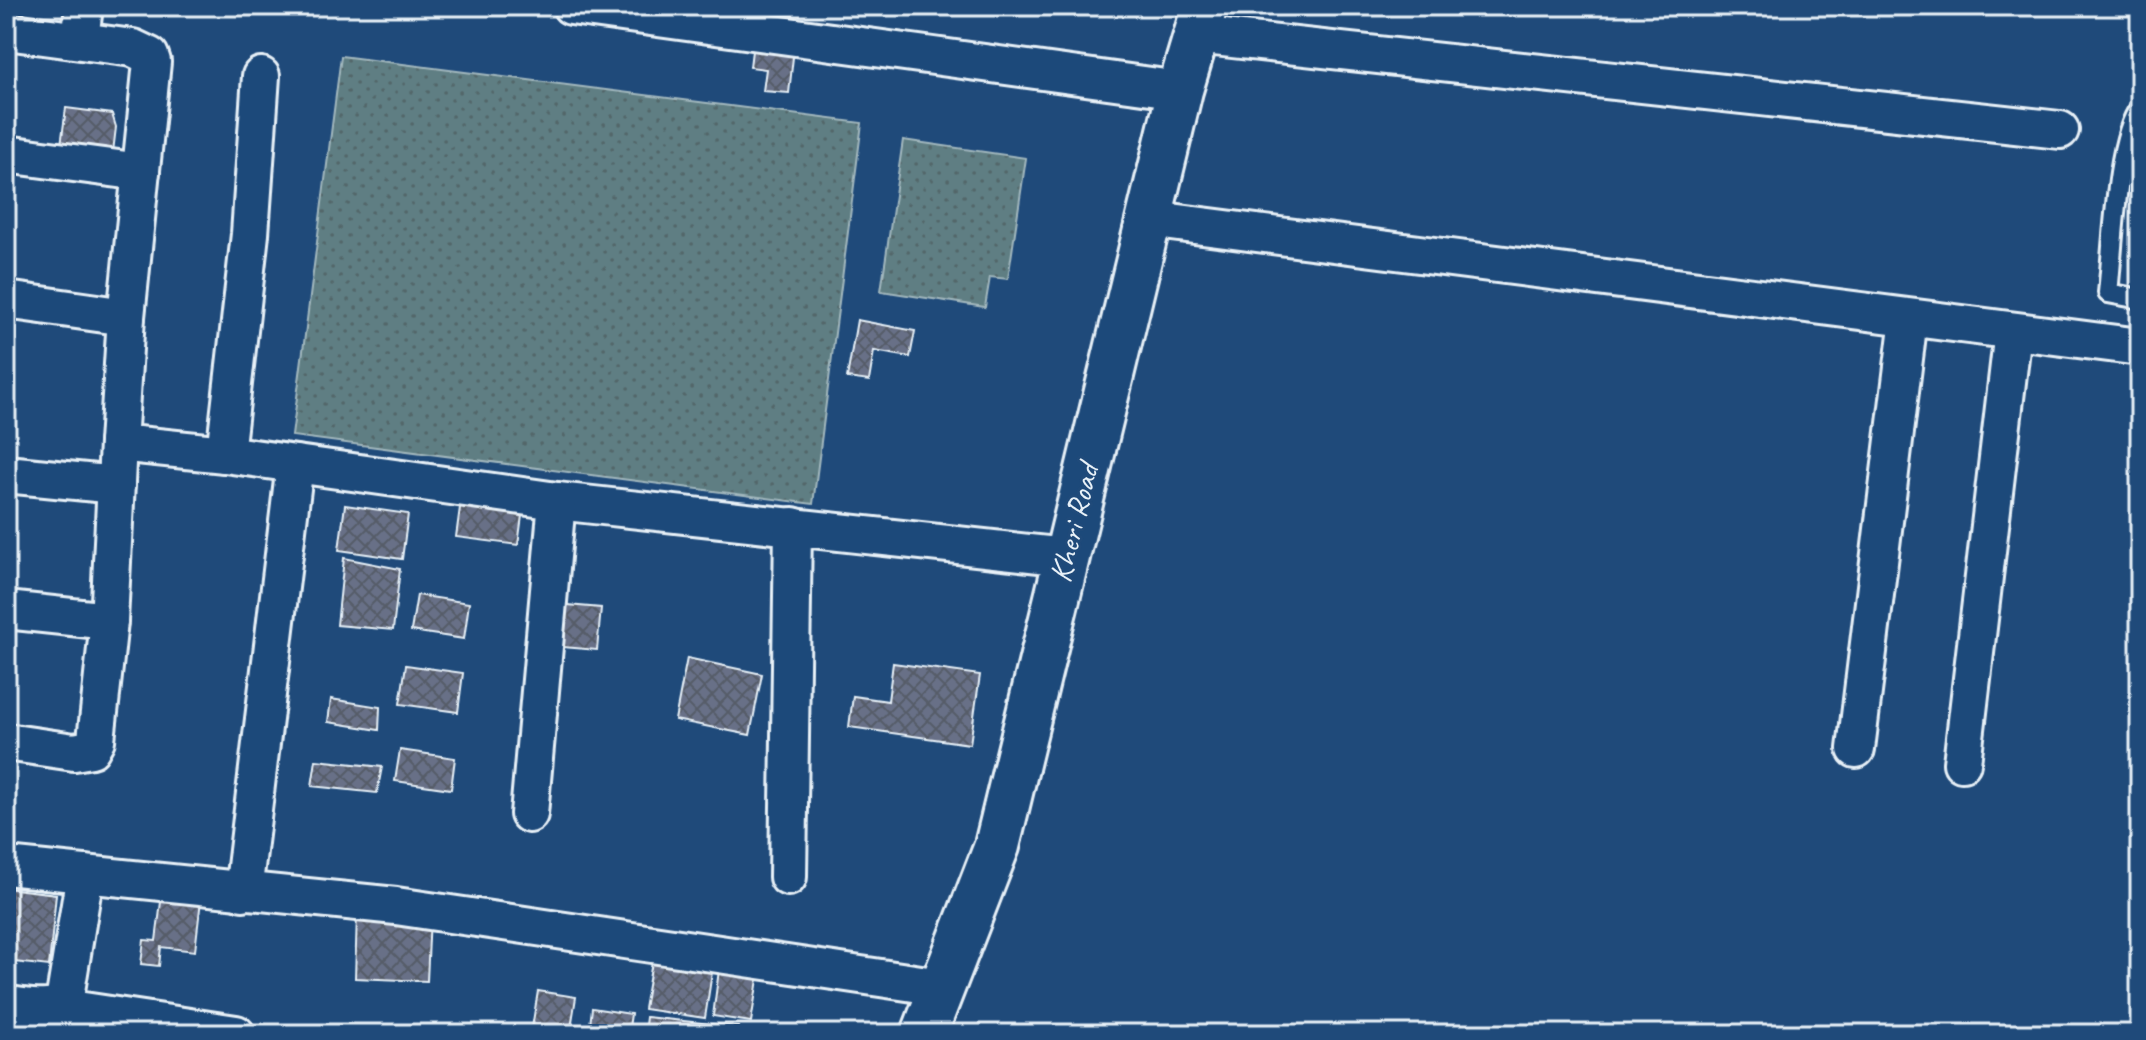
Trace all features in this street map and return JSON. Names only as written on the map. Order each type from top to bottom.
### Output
[{"type":"street","points":[[571,6],[1180,90]]},
{"type":"street","points":[[1200,20],[2060,130]]},
{"type":"street","name":"Kheri Road","points":[[924,1034],[997,846],[1148,219],[1200,20]]},
{"type":"street","points":[[6,31],[82,23],[150,56],[153,72],[126,317],[109,621],[96,740],[91,749],[74,752],[6,742]]},
{"type":"street","points":[[225,454],[250,234],[261,76]]},
{"type":"street","points":[[6,154],[141,172]]},
{"type":"street","points":[[1148,219],[1909,318],[2139,343]]},
{"type":"street","points":[[6,300],[126,317]]},
{"type":"street","points":[[1856,749],[1909,318]]},
{"type":"street","points":[[1962,763],[2013,331]]},
{"type":"street","points":[[118,443],[225,454],[557,501],[1066,557]]},
{"type":"street","points":[[243,892],[295,464]]},
{"type":"street","points":[[6,474],[116,485]]},
{"type":"street","points":[[529,814],[557,501]]},
{"type":"street","points":[[788,877],[793,526]]},
{"type":"street","points":[[6,610],[109,621]]},
{"type":"street","points":[[6,866],[396,906],[941,987]]},
{"type":"street","points":[[57,1007],[64,1003],[67,993],[85,874]]},
{"type":"street","points":[[6,1005],[57,1007],[236,1034]]},
{"type":"lane","points":[[2136,298],[2108,293],[2123,145],[2134,115],[2140,108]]},
{"type":"green space","points":[[341,56],[862,123],[813,504],[292,436]]},
{"type":"green space","points":[[903,140],[1026,158],[1008,279],[990,277],[985,307],[881,291]]},
{"type":"building","points":[[754,34],[795,39],[789,93],[763,91],[766,69],[750,67]]},
{"type":"building","points":[[66,108],[112,114],[116,127],[113,152],[61,145]]},
{"type":"building","points":[[857,320],[915,331],[910,357],[874,351],[869,381],[847,378]]},
{"type":"building","points":[[462,493],[524,501],[518,545],[456,537]]},
{"type":"building","points":[[345,505],[408,514],[402,559],[339,550]]},
{"type":"building","points":[[344,558],[400,569],[393,630],[337,625]]},
{"type":"building","points":[[417,595],[469,603],[464,639],[411,631]]},
{"type":"building","points":[[556,604],[601,608],[597,650],[552,646]]},
{"type":"building","points":[[687,658],[762,674],[750,735],[675,720]]},
{"type":"building","points":[[893,663],[980,675],[970,744],[849,727],[853,696],[888,701]]},
{"type":"building","points":[[406,665],[463,673],[458,712],[400,704]]},
{"type":"building","points":[[331,699],[380,707],[379,730],[328,722]]},
{"type":"building","points":[[400,750],[455,758],[451,789],[395,781]]},
{"type":"building","points":[[316,760],[382,767],[377,793],[312,786]]},
{"type":"building","points":[[163,886],[202,891],[195,951],[161,947],[159,966],[141,964],[144,940],[156,941]]},
{"type":"building","points":[[6,888],[56,894],[49,966],[6,961]]},
{"type":"building","points":[[357,913],[430,916],[427,981],[355,978]]},
{"type":"building","points":[[654,950],[714,959],[705,1018],[644,1009]]},
{"type":"building","points":[[720,962],[760,967],[751,1022],[713,1016]]},
{"type":"building","points":[[538,991],[576,997],[570,1034],[531,1034]]},
{"type":"building","points":[[592,1008],[631,1014],[628,1034],[589,1034]]},
{"type":"building","points":[[646,1017],[738,1027],[737,1034],[644,1034]]}]
